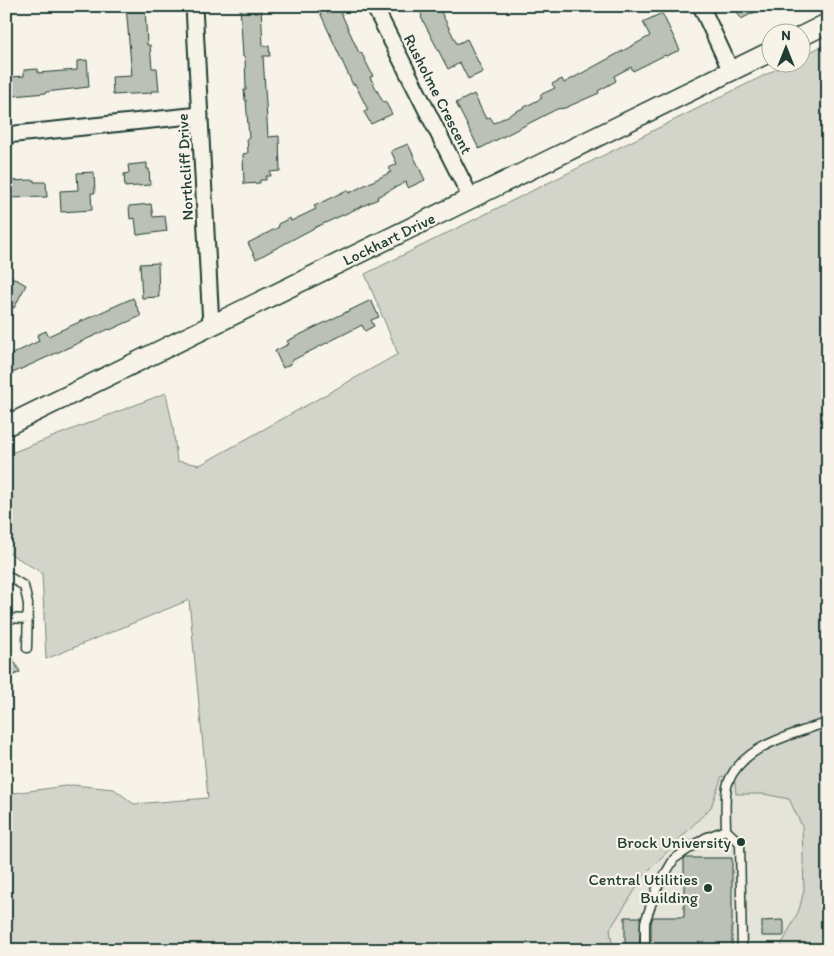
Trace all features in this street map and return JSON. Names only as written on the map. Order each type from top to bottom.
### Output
[{"type":"street","name":"Northcliff Drive","points":[[194,6],[211,325]]},
{"type":"street","name":"Rusholme Crescent","points":[[374,6],[471,198]]},
{"type":"street","points":[[701,6],[731,71]]},
{"type":"street","points":[[812,31],[828,23]]},
{"type":"street","name":"Lockhart Drive","points":[[6,426],[762,56]]},
{"type":"street","points":[[6,135],[200,115]]},
{"type":"lane","points":[[6,575],[24,586],[28,604],[27,648]]},
{"type":"lane","points":[[6,618],[28,619]]},
{"type":"lane","points":[[742,950],[740,843],[726,830],[727,785],[735,768],[760,748],[783,737],[828,724]]},
{"type":"lane","points":[[645,950],[645,922],[658,888],[674,859],[704,838],[726,830]]},
{"type":"shaded area","points":[[828,43],[828,950],[779,950],[799,910],[804,890],[802,826],[789,799],[764,794],[736,794],[735,782],[722,776],[711,807],[646,873],[610,929],[613,950],[6,950],[6,794],[73,785],[114,789],[134,804],[208,798],[189,600],[46,659],[42,573],[6,551],[6,455],[166,393],[177,461],[200,465],[398,354],[365,274],[771,72],[812,72],[812,51]]},
{"type":"shaded area","name":"Brock University","points":[[793,715],[828,950],[570,950],[716,754]]},
{"type":"building","points":[[126,6],[145,6],[147,45],[150,45],[152,68],[157,68],[159,91],[113,95],[112,77],[132,76]]},
{"type":"building","points":[[240,6],[261,6],[263,46],[269,46],[270,56],[263,56],[268,137],[279,136],[280,171],[270,172],[271,176],[266,176],[266,180],[260,180],[260,183],[244,184],[243,154],[248,153],[247,138],[249,138],[244,90],[246,90],[245,57],[243,57]]},
{"type":"building","points":[[317,6],[338,6],[359,53],[361,52],[373,76],[370,77],[383,102],[385,101],[392,114],[371,124],[364,112],[368,110],[355,84],[353,85]]},
{"type":"building","points":[[418,6],[438,6],[457,44],[467,39],[483,72],[468,79],[460,63],[448,69],[421,17]]},
{"type":"building","points":[[734,6],[767,6],[741,19]]},
{"type":"building","points":[[662,13],[680,50],[665,55],[633,71],[631,67],[614,76],[616,81],[598,91],[599,93],[565,108],[557,109],[479,149],[456,103],[474,94],[486,119],[490,117],[494,123],[542,98],[540,95],[555,88],[552,84],[562,79],[564,83],[650,36],[643,22]]},
{"type":"building","points":[[87,60],[89,87],[13,96],[12,77],[24,76],[24,70],[38,69],[38,73],[77,70],[77,61]]},
{"type":"building","points":[[408,144],[425,180],[408,188],[406,182],[377,197],[378,199],[314,228],[256,259],[248,243],[279,227],[278,224],[290,218],[291,221],[316,209],[314,206],[347,190],[349,193],[391,172],[389,168],[397,164],[391,151]]},
{"type":"building","points":[[147,163],[150,185],[125,187],[124,174],[129,173],[128,165]]},
{"type":"building","points":[[94,172],[95,193],[91,193],[92,210],[61,212],[60,191],[78,190],[77,173]]},
{"type":"building","points":[[34,180],[34,182],[46,182],[47,197],[6,198],[6,181]]},
{"type":"building","points":[[151,204],[153,217],[165,216],[167,231],[137,235],[135,218],[130,219],[129,206]]},
{"type":"building","points":[[158,263],[159,297],[142,298],[140,264]]},
{"type":"building","points":[[12,277],[26,285],[14,308],[6,304],[6,287]]},
{"type":"building","points":[[133,298],[141,316],[6,376],[6,357],[39,341],[37,335],[46,331],[48,336]]},
{"type":"building","points":[[371,300],[379,317],[371,320],[374,326],[365,331],[362,325],[291,361],[292,363],[283,368],[275,351],[289,344],[287,341]]},
{"type":"building","points":[[6,645],[20,672],[6,679]]},
{"type":"building","name":"Central Utilities Building","points":[[685,858],[732,858],[732,950],[651,950],[651,923],[653,917],[684,917]]},
{"type":"building","points":[[625,917],[641,917],[639,950],[625,950]]},
{"type":"building","points":[[782,920],[784,922],[783,936],[762,936],[762,921]]},
{"type":"place","name":"Brock University","points":[[741,842]]},
{"type":"place","name":"Central Utilities Building","points":[[708,888]]}]
